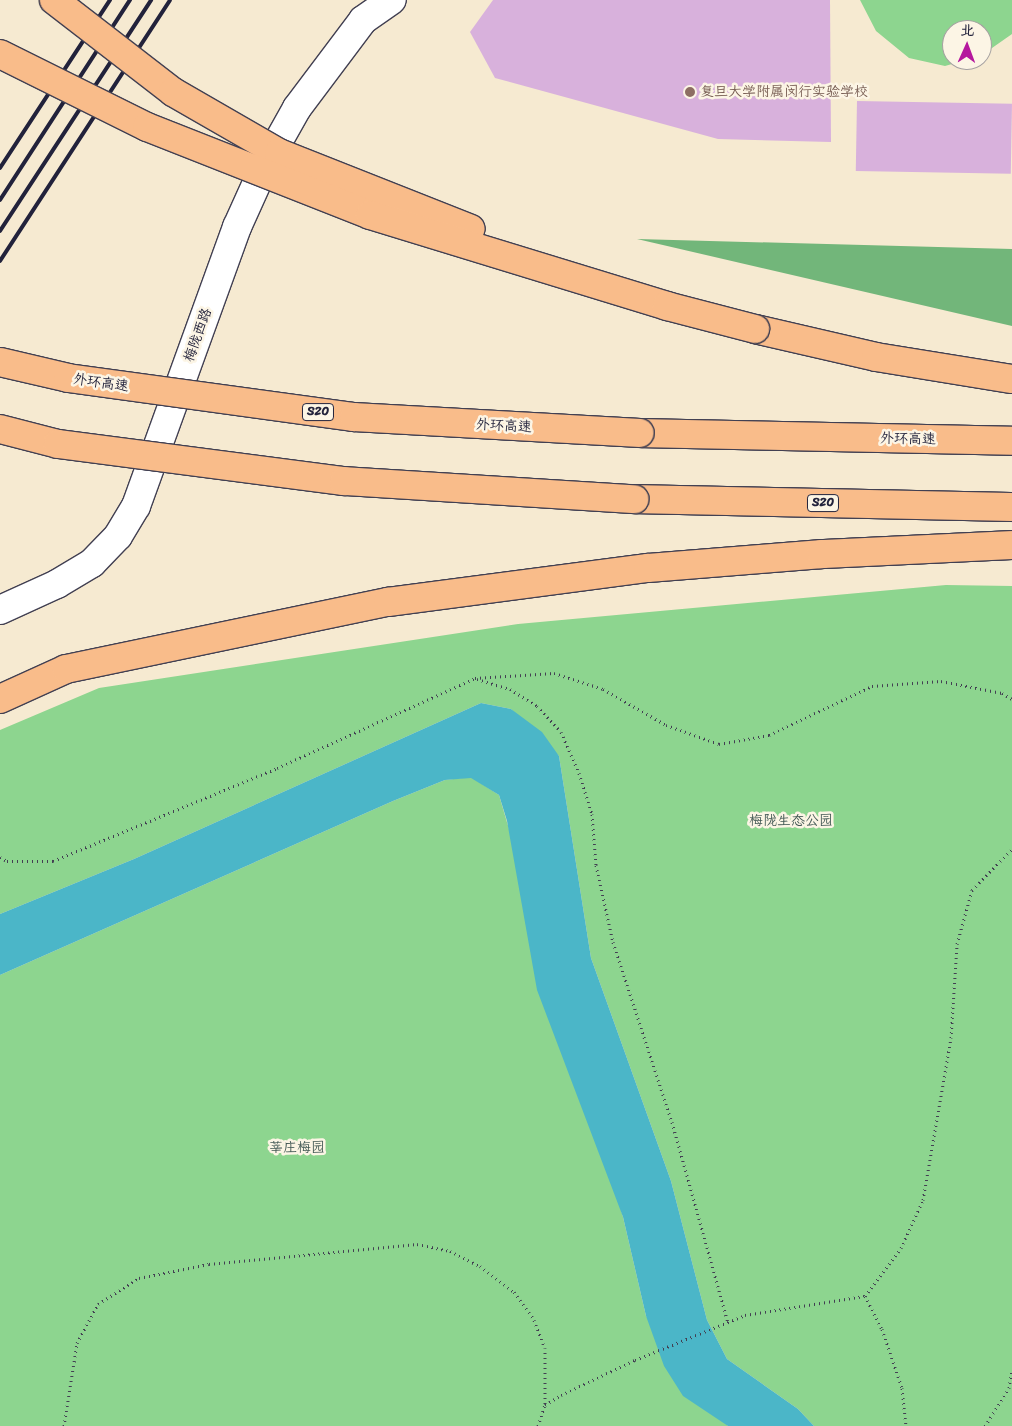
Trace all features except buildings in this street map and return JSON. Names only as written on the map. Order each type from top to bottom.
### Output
[{"type":"highway","points":[[54,0],[173,92],[279,153],[667,306]]},
{"type":"highway","points":[[0,54],[147,127],[370,215],[667,306],[876,357],[1012,379]]},
{"type":"highway","name":"外环高速","points":[[0,362],[68,378],[354,417],[640,433],[1012,441]]},
{"type":"highway","name":"S20","points":[[0,429],[58,444],[344,481],[634,499],[1012,507]]},
{"type":"highway","points":[[0,683],[388,602],[561,578],[745,560],[1012,545]]},
{"type":"highway","points":[[0,699],[66,669]]},
{"type":"street","name":"梅陇西路","points":[[0,610],[57,584],[92,564],[118,536],[136,506],[237,227],[265,164],[298,108],[363,10],[392,0]]},
{"type":"path","points":[[0,857],[7,861],[53,861],[277,768],[475,678],[554,673],[603,689],[666,725],[719,744],[769,735],[872,686],[941,681],[1002,694],[1012,699]]},
{"type":"path","points":[[475,678],[510,688],[538,706],[561,732],[579,773],[592,814],[596,865],[613,942],[672,1122],[728,1322]]},
{"type":"path","points":[[545,1405],[658,1350],[745,1315],[865,1296],[901,1248],[923,1200],[951,1038],[957,944],[972,890],[1012,849]]},
{"type":"path","points":[[64,1426],[77,1343],[98,1304],[139,1278],[209,1264],[417,1244],[450,1251],[480,1266],[514,1292],[534,1320],[545,1348],[545,1405],[538,1426]]},
{"type":"path","points":[[865,1296],[882,1329],[902,1388],[906,1426]]},
{"type":"path","points":[[985,1426],[1008,1388],[1012,1370]]},
{"type":"green space","points":[[860,0],[1012,0],[1012,34],[992,48],[992,20],[942,20],[942,65],[909,58],[876,31]]},
{"type":"green space","points":[[637,239],[1012,249],[1012,326]]},
{"type":"green space","name":"梅陇生态公园","points":[[946,585],[1012,586],[1012,1426],[814,1426],[798,1409],[727,1359],[707,1320],[671,1181],[591,958],[559,756],[511,709],[481,703],[134,859],[0,914],[0,730],[99,688],[518,624]]},
{"type":"green space","name":"莘庄梅园","points":[[471,777],[499,795],[623,1217],[646,1316],[728,1426],[0,1426],[0,975],[393,801],[445,780]]},
{"type":"water","points":[[481,703],[511,709],[542,732],[559,756],[591,958],[671,1181],[707,1320],[727,1359],[798,1409],[814,1426],[728,1426],[683,1396],[664,1366],[646,1316],[623,1217],[537,990],[507,821],[499,795],[471,778],[445,780],[393,801],[0,975],[0,914],[134,859]]},
{"type":"railway","points":[[0,168],[110,0]]},
{"type":"railway","points":[[0,200],[130,0]]},
{"type":"railway","points":[[0,231],[151,0]]},
{"type":"railway","points":[[0,261],[170,0]]},
{"type":"place","name":"复旦大学附属闵行实验学校","points":[[690,92]]}]
